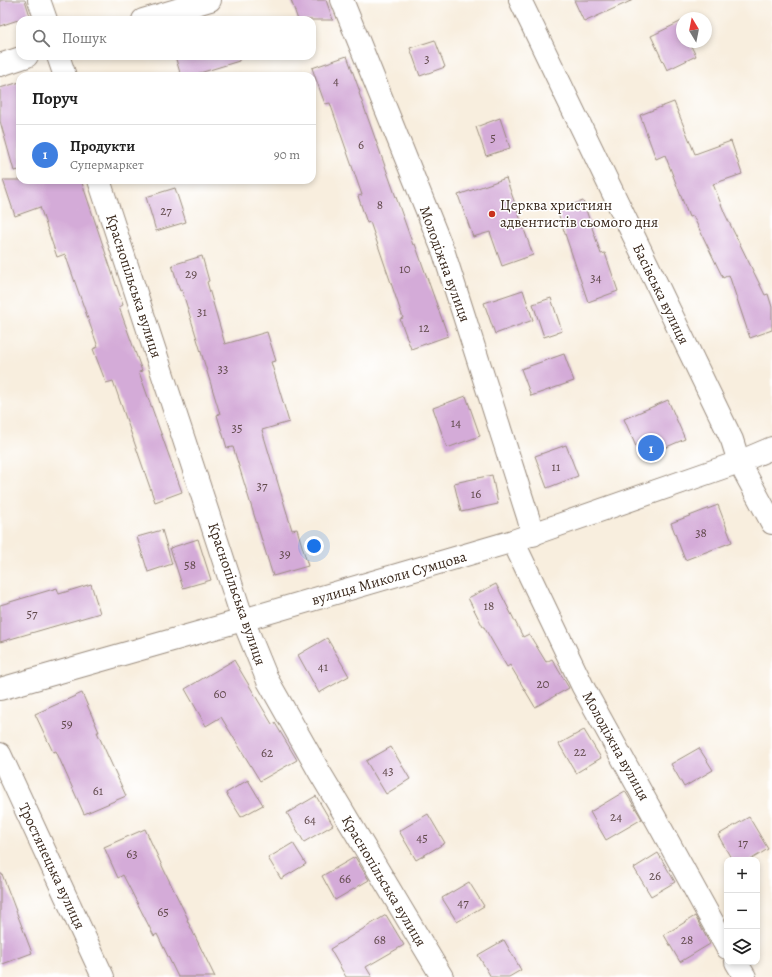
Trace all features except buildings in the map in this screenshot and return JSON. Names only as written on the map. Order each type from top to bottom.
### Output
[{"type":"street","points":[[39,0],[45,16]]},
{"type":"street","points":[[157,16],[210,0]]},
{"type":"street","name":"Молодіжна вулиця","points":[[342,0],[444,253],[528,517],[523,538],[583,687],[724,943]]},
{"type":"street","name":"Басівська вулиця","points":[[520,0],[732,440],[739,462],[772,523]]},
{"type":"street","points":[[0,65],[16,60]]},
{"type":"street","points":[[59,60],[64,72]]},
{"type":"street","name":"Краснопільська вулиця","points":[[100,184],[243,620],[268,680],[320,774],[442,977]]},
{"type":"street","name":"вулиця Миколи Сумцова","points":[[0,689],[523,538],[739,462],[772,448]]},
{"type":"street","name":"Тростянецька вулиця","points":[[0,754],[103,977]]},
{"type":"street","points":[[738,965],[745,977]]},
{"type":"place","name":"Церква християн адвентистів сьомого дня","points":[[492,214]]},
{"type":"place","name":"Продукти","points":[[651,448]]}]
